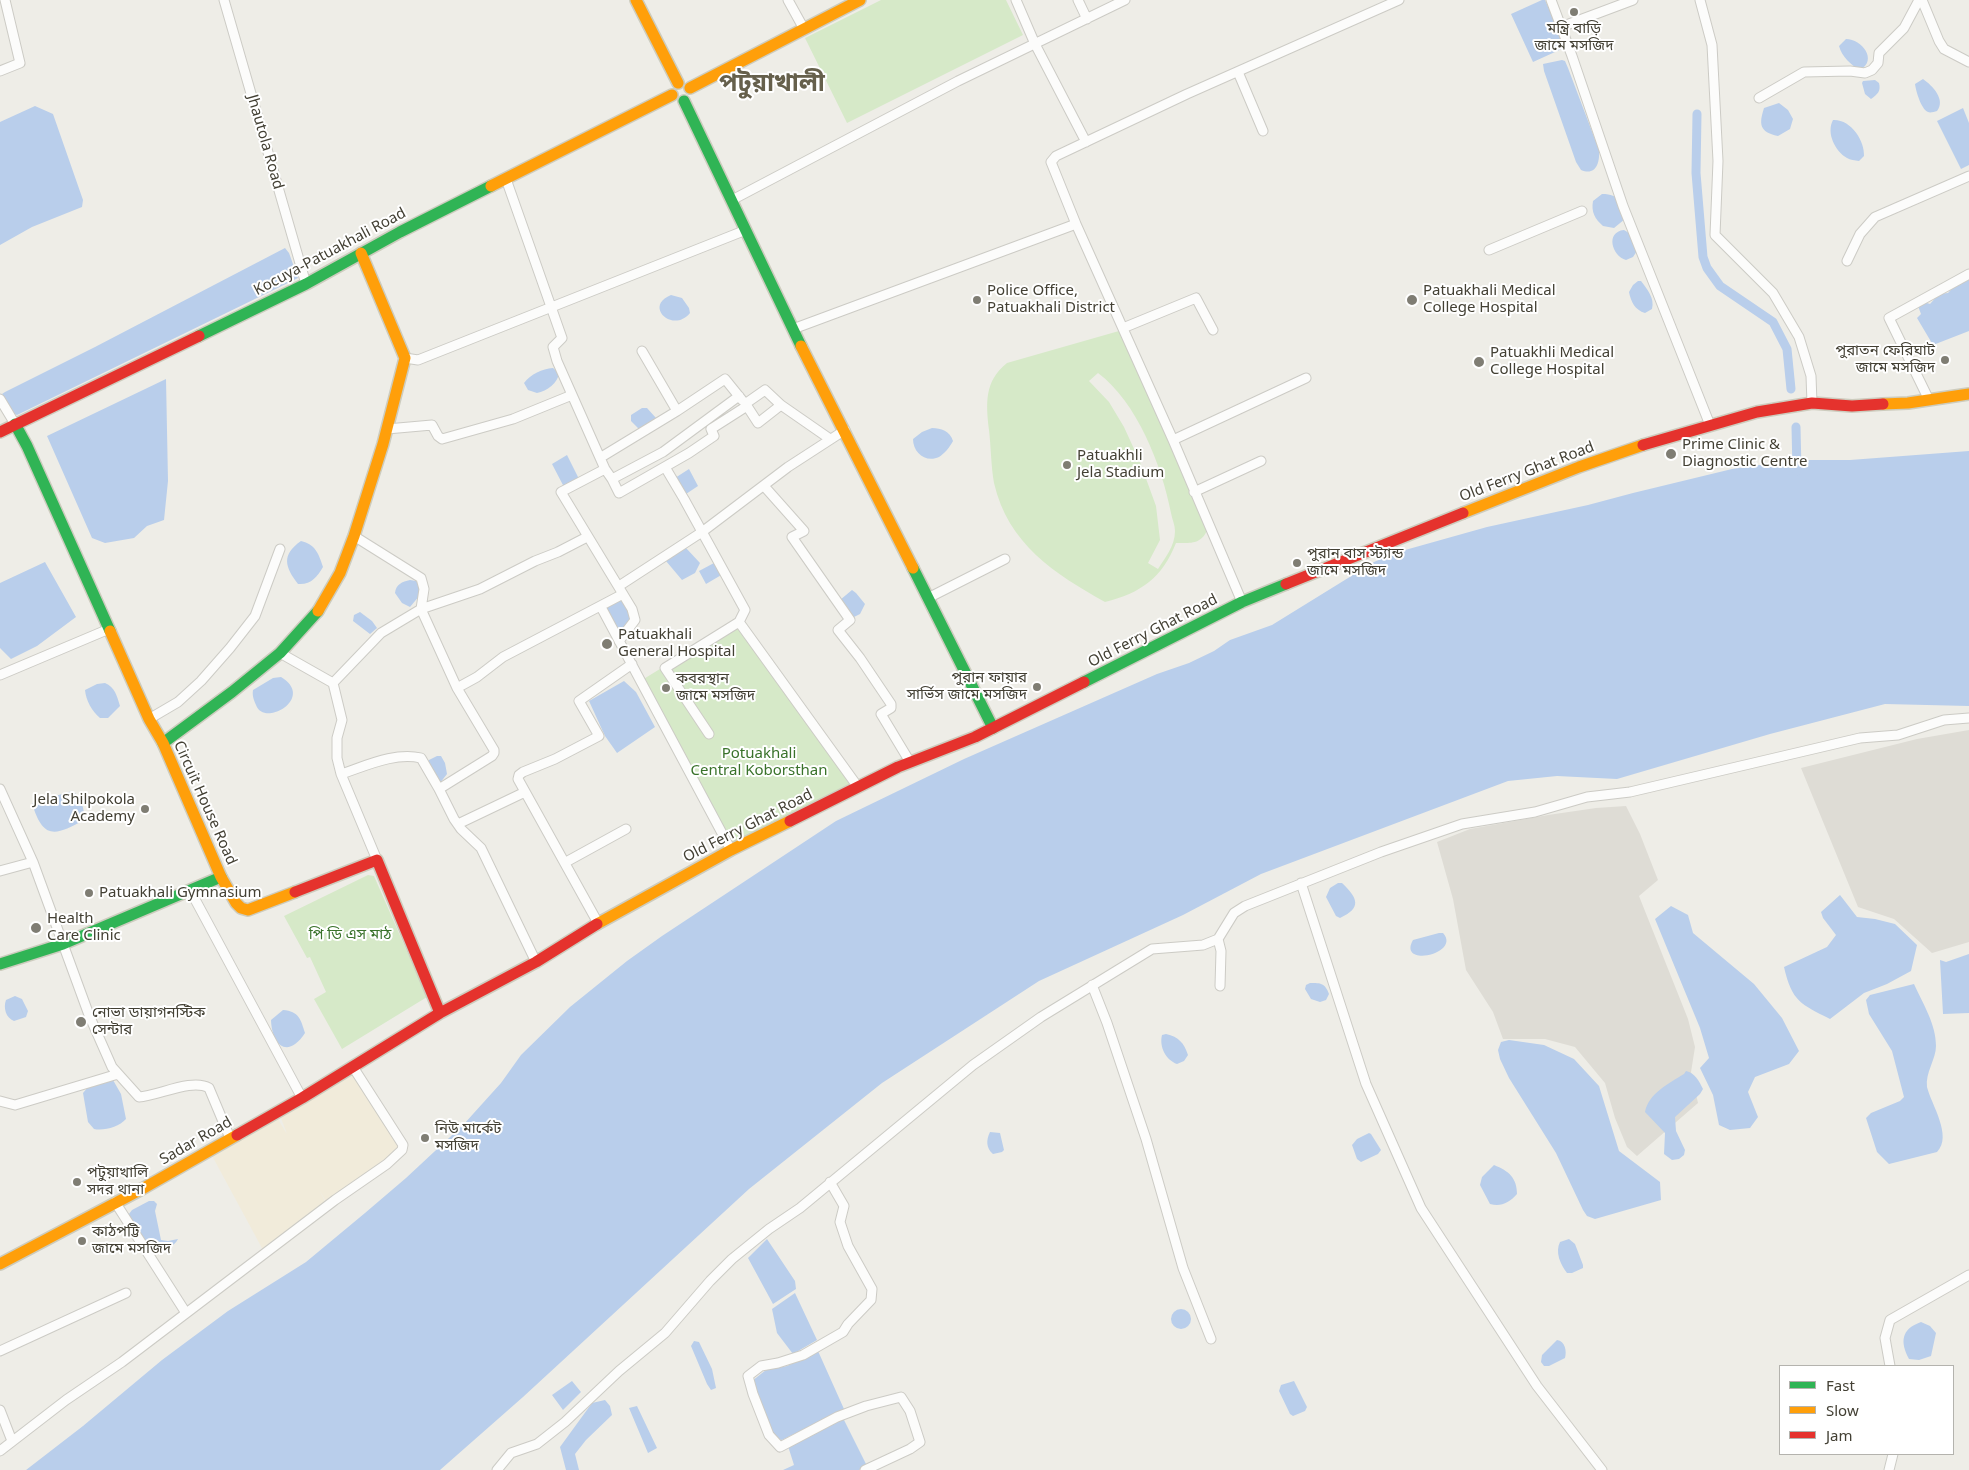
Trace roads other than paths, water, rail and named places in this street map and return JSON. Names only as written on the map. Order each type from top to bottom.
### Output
[{"type":"street","points":[[0,71],[20,63],[5,0]]},
{"type":"street","name":"Jhautola Road","points":[[224,0],[306,284]]},
{"type":"street","points":[[636,0],[678,83]]},
{"type":"street","points":[[788,0],[804,29]]},
{"type":"street","points":[[690,88],[860,0]]},
{"type":"street","points":[[1016,0],[1035,44],[1086,142]]},
{"type":"street","points":[[1078,0],[1087,19]]},
{"type":"street","points":[[732,200],[958,81],[1125,0]]},
{"type":"street","points":[[1242,602],[1173,440],[1051,164],[1056,156],[1399,0]]},
{"type":"street","points":[[1551,0],[1623,206],[1710,425]]},
{"type":"street","points":[[1562,27],[1633,0]]},
{"type":"street","points":[[1700,0],[1712,45],[1718,161],[1715,235],[1773,293],[1799,337],[1811,376],[1812,403]]},
{"type":"street","points":[[1920,0],[1944,49],[1969,62]]},
{"type":"street","points":[[1759,98],[1804,72],[1850,70],[1865,73],[1872,70],[1878,63],[1879,53],[1904,28],[1920,0]]},
{"type":"street","points":[[1238,72],[1264,131]]},
{"type":"street","points":[[684,101],[679,101],[672,95],[674,86],[678,83],[687,84],[690,88]]},
{"type":"street","points":[[684,101],[690,93],[690,88]]},
{"type":"street","name":"Kocuya-Patuakhali Road","points":[[0,432],[306,284],[361,253],[672,95]]},
{"type":"street","points":[[684,101],[793,329],[993,728]]},
{"type":"street","points":[[1847,261],[1860,234],[1874,217],[1969,176]]},
{"type":"street","points":[[506,179],[562,338],[553,347],[554,350],[605,469],[619,493],[714,436],[711,429],[765,390],[780,405],[830,439]]},
{"type":"street","points":[[1490,250],[1582,211]]},
{"type":"street","points":[[793,329],[1076,224]]},
{"type":"street","points":[[405,358],[418,360],[746,230]]},
{"type":"street","points":[[163,743],[232,692],[280,653],[319,610],[340,573],[354,536],[387,429],[405,358],[361,253]]},
{"type":"street","points":[[1929,400],[1889,318],[1969,274]]},
{"type":"street","points":[[1123,328],[1196,298],[1213,330]]},
{"type":"street","points":[[642,351],[677,411]]},
{"type":"street","points":[[1173,440],[1306,378]]},
{"type":"street","points":[[603,456],[725,379],[758,423],[780,405]]},
{"type":"street","name":"Old Ferry Ghat Road","points":[[401,1036],[536,962],[598,923],[731,850],[910,762],[993,728],[1242,602],[1578,467],[1648,442],[1757,412],[1812,403],[1852,406],[1908,403],[1969,394]]},
{"type":"street","points":[[387,429],[432,425],[438,436],[442,439],[513,419],[572,395]]},
{"type":"street","points":[[612,479],[663,452],[739,396]]},
{"type":"street","points":[[0,399],[15,424]]},
{"type":"street","name":"Circuit House Road","points":[[15,424],[150,719],[163,743],[221,877],[236,903],[241,908],[248,910],[377,860]]},
{"type":"street","points":[[457,688],[478,677],[504,657],[601,606],[764,486],[845,430]]},
{"type":"street","points":[[1194,492],[1261,460]]},
{"type":"street","points":[[665,467],[745,610],[739,622],[665,668],[709,734]]},
{"type":"street","points":[[605,469],[561,492],[621,590],[635,620],[619,641]]},
{"type":"street","points":[[764,486],[804,531],[792,538],[850,620],[838,630],[860,658],[890,704],[891,708],[881,714],[910,762]]},
{"type":"street","points":[[354,536],[421,578],[424,589],[421,609],[457,688],[494,753],[439,789]]},
{"type":"street","points":[[333,683],[381,633],[421,609],[480,590],[535,561],[587,537]]},
{"type":"street","points":[[150,719],[178,702],[201,681],[255,616],[280,549]]},
{"type":"street","points":[[928,598],[1005,559]]},
{"type":"street","points":[[601,606],[731,850]]},
{"type":"street","points":[[739,622],[858,787]]},
{"type":"street","points":[[0,675],[109,629]]},
{"type":"street","points":[[280,653],[333,683],[342,720],[336,738],[337,758],[341,774],[440,1013]]},
{"type":"street","points":[[598,923],[566,862],[518,779],[523,772],[555,759],[599,736],[579,701],[632,664]]},
{"type":"street","points":[[497,1470],[511,1453],[537,1444],[565,1422],[619,1371],[665,1333],[710,1281],[732,1259],[769,1229],[800,1208],[973,1065],[1041,1017],[1152,949],[1203,945],[1218,939],[1234,913],[1245,906],[1380,852],[1462,824],[1536,812],[1587,797],[1630,792],[1860,738],[1898,735],[1944,720],[1969,718]]},
{"type":"street","points":[[341,774],[397,756],[420,758],[458,824],[481,848],[536,962]]},
{"type":"street","points":[[0,789],[33,862],[89,1015],[112,1067],[139,1098],[189,1087],[205,1086],[210,1088],[230,1138]]},
{"type":"street","points":[[458,824],[525,792]]},
{"type":"street","points":[[566,862],[626,829]]},
{"type":"street","points":[[0,872],[33,862]]},
{"type":"street","points":[[0,964],[63,944],[221,877]]},
{"type":"street","points":[[1301,883],[1366,1084],[1421,1208],[1537,1386],[1602,1470]]},
{"type":"street","points":[[190,890],[302,1098]]},
{"type":"street","points":[[1218,939],[1221,951],[1220,986]]},
{"type":"street","points":[[1092,985],[1107,1023],[1146,1139],[1183,1268],[1211,1339]]},
{"type":"street","name":"Sadar Road","points":[[0,1264],[302,1098],[353,1068],[401,1036]]},
{"type":"street","points":[[0,1451],[66,1400],[122,1362],[335,1200],[387,1164],[402,1150],[403,1145],[353,1068]]},
{"type":"street","points":[[0,1101],[14,1105],[118,1074]]},
{"type":"street","points":[[830,1182],[844,1206],[840,1222],[848,1246],[872,1289],[871,1300],[843,1332],[803,1355],[761,1366],[748,1376],[768,1435],[780,1446],[837,1417],[866,1406],[901,1397],[910,1411],[920,1442],[910,1449],[865,1470]]},
{"type":"street","points":[[115,1202],[186,1313]]},
{"type":"street","points":[[1890,1365],[1885,1338],[1890,1320],[1969,1275]]},
{"type":"street","points":[[0,1352],[126,1292]]},
{"type":"street","points":[[0,1410],[12,1441]]},
{"type":"street","points":[[1889,1470],[1893,1455]]},
{"type":"water","points":[[1545,0],[1566,47],[1533,62],[1511,14]]},
{"type":"water","points":[[1846,39],[1857,42],[1866,51],[1868,61],[1860,70],[1847,60],[1840,50],[1839,46]]},
{"type":"water","points":[[1565,61],[1568,68],[1599,150],[1598,164],[1594,170],[1581,170],[1576,162],[1544,71],[1543,64]]},
{"type":"water","points":[[1923,79],[1931,85],[1939,98],[1940,102],[1937,111],[1928,112],[1919,100],[1915,84]]},
{"type":"water","points":[[1875,80],[1880,86],[1877,94],[1871,99],[1865,94],[1862,83],[1863,81]]},
{"type":"water","points":[[1779,103],[1788,110],[1793,119],[1790,129],[1778,136],[1764,130],[1761,119],[1764,108]]},
{"type":"water","points":[[35,106],[53,114],[83,200],[82,207],[32,227],[0,245],[0,122]]},
{"type":"water","points":[[1963,108],[1969,123],[1969,165],[1961,169],[1937,121]]},
{"type":"water","points":[[1833,120],[1846,123],[1856,132],[1864,150],[1864,156],[1859,161],[1847,158],[1835,146],[1831,136]]},
{"type":"water","points":[[1602,194],[1613,196],[1620,204],[1625,219],[1614,228],[1603,226],[1594,215],[1593,201]]},
{"type":"water","points":[[1624,230],[1629,233],[1637,251],[1633,257],[1626,260],[1617,254],[1613,244],[1614,235]]},
{"type":"water","points":[[285,248],[289,253],[298,278],[17,415],[12,413],[2,394],[5,392]]},
{"type":"water","points":[[1969,278],[1969,331],[1933,345],[1917,318],[1921,314],[1918,306],[1924,302],[1930,304],[1939,294],[1948,293],[1955,285]]},
{"type":"water","points":[[1638,281],[1641,281],[1646,287],[1653,305],[1652,309],[1645,313],[1634,305],[1629,292]]},
{"type":"water","points":[[671,295],[682,298],[689,308],[690,313],[683,319],[676,321],[669,319],[660,311],[660,305],[663,300]]},
{"type":"water","points":[[553,368],[559,373],[557,380],[551,386],[537,393],[528,390],[524,383],[530,377],[545,369]]},
{"type":"water","points":[[166,379],[168,481],[164,520],[147,526],[134,538],[105,543],[92,538],[47,436]]},
{"type":"water","points":[[642,408],[647,408],[656,418],[653,423],[640,430],[631,421],[631,415]]},
{"type":"water","points":[[932,428],[945,431],[953,441],[941,456],[929,459],[925,458],[915,449],[913,439],[922,432]]},
{"type":"water","points":[[1969,451],[1969,706],[1885,704],[1770,734],[1617,779],[1557,776],[1508,781],[1261,874],[1183,915],[1039,981],[882,1083],[749,1189],[523,1397],[440,1470],[26,1470],[83,1426],[162,1360],[228,1311],[306,1262],[365,1213],[464,1124],[501,1083],[521,1055],[570,1007],[627,961],[836,821],[964,759],[1157,674],[1189,663],[1214,651],[1230,640],[1272,625],[1374,562],[1398,552],[1487,527],[1588,505],[1732,469],[1794,460],[1850,460]]},
{"type":"water","points":[[567,455],[579,479],[564,487],[552,464]]},
{"type":"water","points":[[689,469],[698,486],[686,494],[675,478]]},
{"type":"water","points":[[301,541],[310,544],[316,550],[323,567],[313,580],[298,584],[290,572],[287,561],[290,551]]},
{"type":"water","points":[[686,548],[700,563],[695,573],[682,580],[666,561]]},
{"type":"water","points":[[45,562],[76,617],[37,646],[11,659],[0,648],[0,583]]},
{"type":"water","points":[[714,563],[723,574],[706,584],[699,571]]},
{"type":"water","points":[[410,580],[416,581],[419,585],[420,595],[410,607],[402,603],[395,593],[400,584]]},
{"type":"water","points":[[852,590],[865,604],[860,614],[852,618],[840,600]]},
{"type":"water","points":[[621,598],[630,609],[632,620],[621,632],[616,630],[605,608]]},
{"type":"water","points":[[360,612],[372,621],[377,628],[370,634],[353,621],[354,615]]},
{"type":"water","points":[[281,677],[290,685],[293,693],[291,701],[285,708],[277,712],[268,713],[261,711],[256,705],[253,690],[273,678]]},
{"type":"water","points":[[624,681],[636,692],[655,727],[617,753],[605,736],[589,701]]},
{"type":"water","points":[[105,683],[117,695],[120,706],[108,718],[100,718],[90,706],[85,690],[97,684]]},
{"type":"water","points":[[441,756],[445,763],[447,774],[440,783],[428,763],[429,760]]},
{"type":"water","points":[[72,791],[78,796],[82,804],[84,820],[58,831],[46,829],[36,815],[32,803]]},
{"type":"water","points":[[1338,883],[1342,883],[1352,893],[1355,902],[1352,910],[1340,918],[1336,916],[1326,897],[1330,888]]},
{"type":"water","points":[[1840,895],[1857,917],[1895,924],[1917,945],[1911,971],[1887,984],[1864,993],[1830,1019],[1799,1001],[1790,988],[1784,967],[1827,947],[1836,935],[1823,918],[1821,912]]},
{"type":"water","points":[[1671,906],[1688,915],[1693,933],[1754,984],[1782,1018],[1799,1051],[1789,1064],[1755,1077],[1748,1092],[1758,1117],[1750,1128],[1730,1130],[1719,1125],[1713,1095],[1700,1068],[1709,1058],[1700,1028],[1655,919]]},
{"type":"water","points":[[1443,933],[1447,940],[1444,947],[1438,952],[1420,956],[1414,954],[1410,949],[1413,940]]},
{"type":"water","points":[[1969,954],[1969,1013],[1943,1014],[1940,960],[1946,962]]},
{"type":"water","points":[[1310,983],[1320,984],[1326,988],[1329,994],[1326,1000],[1320,1002],[1311,999],[1305,989],[1306,985]]},
{"type":"water","points":[[1914,984],[1934,1030],[1936,1051],[1927,1087],[1940,1120],[1943,1137],[1937,1152],[1889,1164],[1877,1152],[1866,1118],[1871,1113],[1900,1101],[1904,1097],[1892,1051],[1869,1014],[1866,1000],[1870,995]]},
{"type":"water","points":[[15,996],[22,999],[28,1011],[26,1017],[14,1021],[7,1015],[5,1006],[6,1000]]},
{"type":"water","points":[[283,1010],[296,1014],[305,1033],[293,1046],[282,1046],[274,1037],[271,1020]]},
{"type":"water","points":[[1166,1034],[1178,1039],[1185,1047],[1188,1055],[1184,1061],[1177,1064],[1164,1052],[1161,1040],[1162,1035]]},
{"type":"water","points":[[1509,1040],[1544,1045],[1574,1059],[1599,1086],[1619,1151],[1660,1182],[1661,1200],[1595,1219],[1587,1216],[1556,1153],[1509,1078],[1500,1059],[1498,1050],[1501,1042]]},
{"type":"water","points":[[1686,1071],[1694,1075],[1703,1089],[1675,1117],[1676,1131],[1685,1150],[1684,1155],[1679,1159],[1672,1160],[1664,1154],[1665,1133],[1645,1112],[1647,1105],[1655,1094]]},
{"type":"water","points":[[113,1080],[121,1094],[126,1119],[111,1128],[94,1129],[88,1122],[83,1093],[88,1087]]},
{"type":"water","points":[[990,1132],[1000,1133],[1004,1150],[1002,1152],[993,1154],[989,1149],[987,1141]]},
{"type":"water","points":[[1369,1133],[1381,1150],[1378,1154],[1361,1162],[1357,1159],[1352,1145],[1357,1139]]},
{"type":"water","points":[[1494,1165],[1504,1170],[1514,1179],[1517,1188],[1517,1194],[1511,1200],[1501,1205],[1490,1204],[1480,1185],[1482,1177]]},
{"type":"water","points":[[149,1201],[154,1201],[157,1204],[155,1211],[161,1240],[178,1239],[167,1248],[155,1247],[146,1242],[130,1218],[129,1214],[132,1210]]},
{"type":"water","points":[[767,1239],[795,1281],[796,1289],[773,1304],[748,1258]]},
{"type":"water","points":[[1569,1239],[1575,1244],[1583,1265],[1583,1268],[1572,1273],[1567,1273],[1560,1262],[1558,1254],[1560,1242]]},
{"type":"water","points":[[795,1293],[817,1340],[793,1354],[777,1333],[772,1309]]},
{"type":"water","points":[[1177,1309],[1185,1309],[1191,1315],[1191,1323],[1185,1329],[1177,1329],[1171,1323],[1171,1315]]},
{"type":"water","points":[[1921,1322],[1930,1326],[1936,1333],[1931,1356],[1919,1360],[1909,1359],[1904,1347],[1904,1337],[1909,1328]]},
{"type":"water","points":[[1557,1340],[1562,1342],[1565,1347],[1565,1358],[1549,1366],[1544,1366],[1541,1362],[1542,1355]]},
{"type":"water","points":[[694,1341],[699,1342],[712,1369],[716,1388],[711,1390],[707,1384],[691,1346]]},
{"type":"water","points":[[818,1351],[844,1409],[782,1440],[776,1439],[752,1381],[766,1370],[787,1366]]},
{"type":"water","points":[[572,1381],[581,1392],[563,1410],[552,1395]]},
{"type":"water","points":[[1294,1381],[1307,1407],[1305,1411],[1293,1416],[1290,1414],[1279,1391],[1281,1385]]},
{"type":"water","points":[[605,1400],[610,1406],[612,1415],[586,1440],[575,1454],[579,1470],[566,1470],[560,1447],[592,1403]]},
{"type":"water","points":[[637,1406],[657,1448],[648,1453],[629,1408]]},
{"type":"water","points":[[843,1418],[867,1466],[859,1470],[783,1470],[794,1465],[788,1446]]},
{"type":"waterway","points":[[1697,114],[1696,173],[1703,257],[1707,268],[1720,286],[1773,322],[1787,349],[1791,389]]},
{"type":"waterway","points":[[1796,427],[1797,471]]},
{"type":"place","name":"মন্ত্রি বাড়ি জামে মসজিদ","points":[[1574,12]]},
{"type":"place","name":"Police Office, Patuakhali District","points":[[977,300]]},
{"type":"place","name":"Patuakhali Medical College Hospital","points":[[1412,300]]},
{"type":"place","name":"পুরাতন ফেরিঘাট জামে মসজিদ","points":[[1945,360]]},
{"type":"place","name":"Patuakhli Medical College Hospital","points":[[1479,362]]},
{"type":"place","name":"Prime Clinic & Diagnostic Centre","points":[[1671,454]]},
{"type":"place","name":"Patuakhli Jela Stadium","points":[[1067,465]]},
{"type":"place","name":"পুরান বাস স্ট্যান্ড জামে মসজিদ","points":[[1297,563]]},
{"type":"place","name":"Patuakhali General Hospital","points":[[607,644]]},
{"type":"place","name":"পুরান ফায়ার সার্ভিস জামে মসজিদ","points":[[1037,687]]},
{"type":"place","name":"কবরস্থান জামে মসজিদ","points":[[666,688]]},
{"type":"place","name":"Jela Shilpokola Academy","points":[[145,809]]},
{"type":"place","name":"Patuakhali Gymnasium","points":[[89,893]]},
{"type":"place","name":"Health Care Clinic","points":[[36,928]]},
{"type":"place","name":"নোভা ডায়াগনস্টিক সেন্টার","points":[[81,1022]]},
{"type":"place","name":"নিউ মার্কেট মসজিদ","points":[[425,1138]]},
{"type":"place","name":"পটুয়াখালি সদর থানা","points":[[77,1182]]},
{"type":"place","name":"কাঠপট্টি জামে মসজিদ","points":[[82,1241]]},
{"type":"district","name":"পটুয়াখালী","points":[[772,84]]},
{"type":"park label","name":"Potuakhali Central Koborsthan","points":[[759,762]]},
{"type":"park label","name":"পি ডি এস মাঠ","points":[[350,935]]}]
